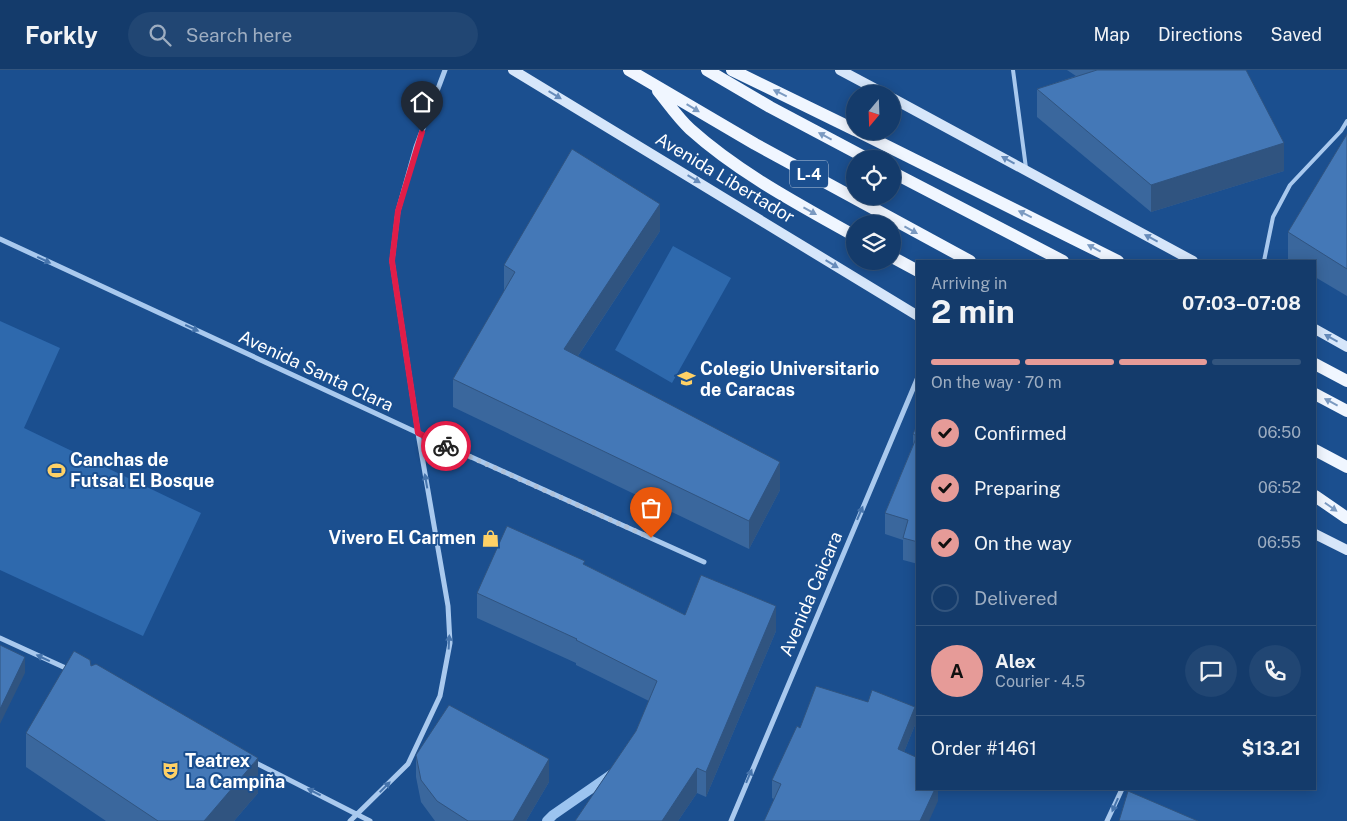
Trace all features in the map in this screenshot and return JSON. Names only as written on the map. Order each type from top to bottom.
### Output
[{"type":"main road","name":"Avenida Libertador","points":[[513,70],[916,315]]},
{"type":"main road","name":"L-4","points":[[629,70],[755,144],[968,260]]},
{"type":"main road","name":"L-4","points":[[706,70],[851,150]]},
{"type":"main road","points":[[732,70],[846,126]]},
{"type":"main road","points":[[840,70],[868,85]]},
{"type":"main road","name":"L-4","points":[[651,83],[688,128],[732,164],[776,192],[846,231]]},
{"type":"main road","points":[[901,103],[1192,260]]},
{"type":"main road","points":[[874,140],[1116,260]]},
{"type":"main road","points":[[901,177],[1061,260]]},
{"type":"main road","points":[[901,262],[916,270]]},
{"type":"main road","points":[[1316,330],[1347,347]]},
{"type":"main road","points":[[1316,365],[1347,381]]},
{"type":"main road","points":[[1316,395],[1347,411]]},
{"type":"main road","points":[[1316,451],[1347,467]]},
{"type":"main road","points":[[1316,497],[1347,518]]},
{"type":"main road","points":[[1316,534],[1347,550]]},
{"type":"street","points":[[350,821],[408,764],[440,696],[450,643],[448,606],[418,433],[392,261],[400,202],[416,147],[445,70]]},
{"type":"street","name":"Avenida Santa Clara","points":[[0,239],[418,433],[704,562]]},
{"type":"street","name":"Avenida Caicara","points":[[730,821],[916,382]]},
{"type":"street","points":[[0,638],[78,674]]},
{"type":"street","points":[[244,757],[370,821]]},
{"type":"street","points":[[1107,821],[1122,790]]},
{"type":"lane","points":[[1013,70],[1027,171]]},
{"type":"lane","points":[[1264,260],[1273,217],[1290,185],[1341,131],[1347,121]]},
{"type":"shaded area","points":[[673,246],[731,278],[672,383],[615,350]]},
{"type":"shaded area","name":"Canchas de Futsal El Bosque","points":[[0,321],[60,348],[24,428],[201,513],[143,636],[0,570]]},
{"type":"building","points":[[1097,70],[1246,70],[1284,143],[1151,185],[1037,89]]},
{"type":"building","points":[[1347,134],[1347,269],[1288,232]]},
{"type":"building","points":[[572,149],[660,204],[564,349],[780,462],[749,521],[453,379],[515,272],[504,265]]},
{"type":"building","points":[[916,438],[916,541],[903,538],[908,520],[885,513]]},
{"type":"building","points":[[507,526],[585,561],[583,564],[685,615],[701,575],[776,606],[706,772],[697,768],[662,821],[575,821],[636,731],[657,681],[577,639],[477,593]]},
{"type":"building","points":[[0,645],[25,657],[0,709]]},
{"type":"building","points":[[74,651],[90,660],[91,666],[96,664],[258,758],[204,821],[158,821],[26,733]]},
{"type":"building","points":[[816,686],[868,702],[872,690],[915,707],[898,749],[916,757],[916,790],[935,790],[920,821],[764,821],[781,784],[772,780],[797,726],[800,728]]},
{"type":"building","points":[[449,705],[549,759],[513,821],[468,821],[437,801],[421,780],[416,755]]},
{"type":"building","points":[[1128,791],[1198,821],[1119,821]]},
{"type":"waterway","points":[[547,821],[615,772]]},
{"type":"way so far","points":[[446,446],[651,538]]},
{"type":"place","name":"Colegio Universitario de Caracas","points":[[686,379]]},
{"type":"place","name":"Canchas de Futsal El Bosque","points":[[56,470]]},
{"type":"place","name":"Vivero El Carmen","points":[[490,538]]},
{"type":"place","name":"Teatrex La Campiña","points":[[171,771]]},
{"type":"route","points":[[422,132],[398,211],[392,261],[418,433],[446,446]]}]
